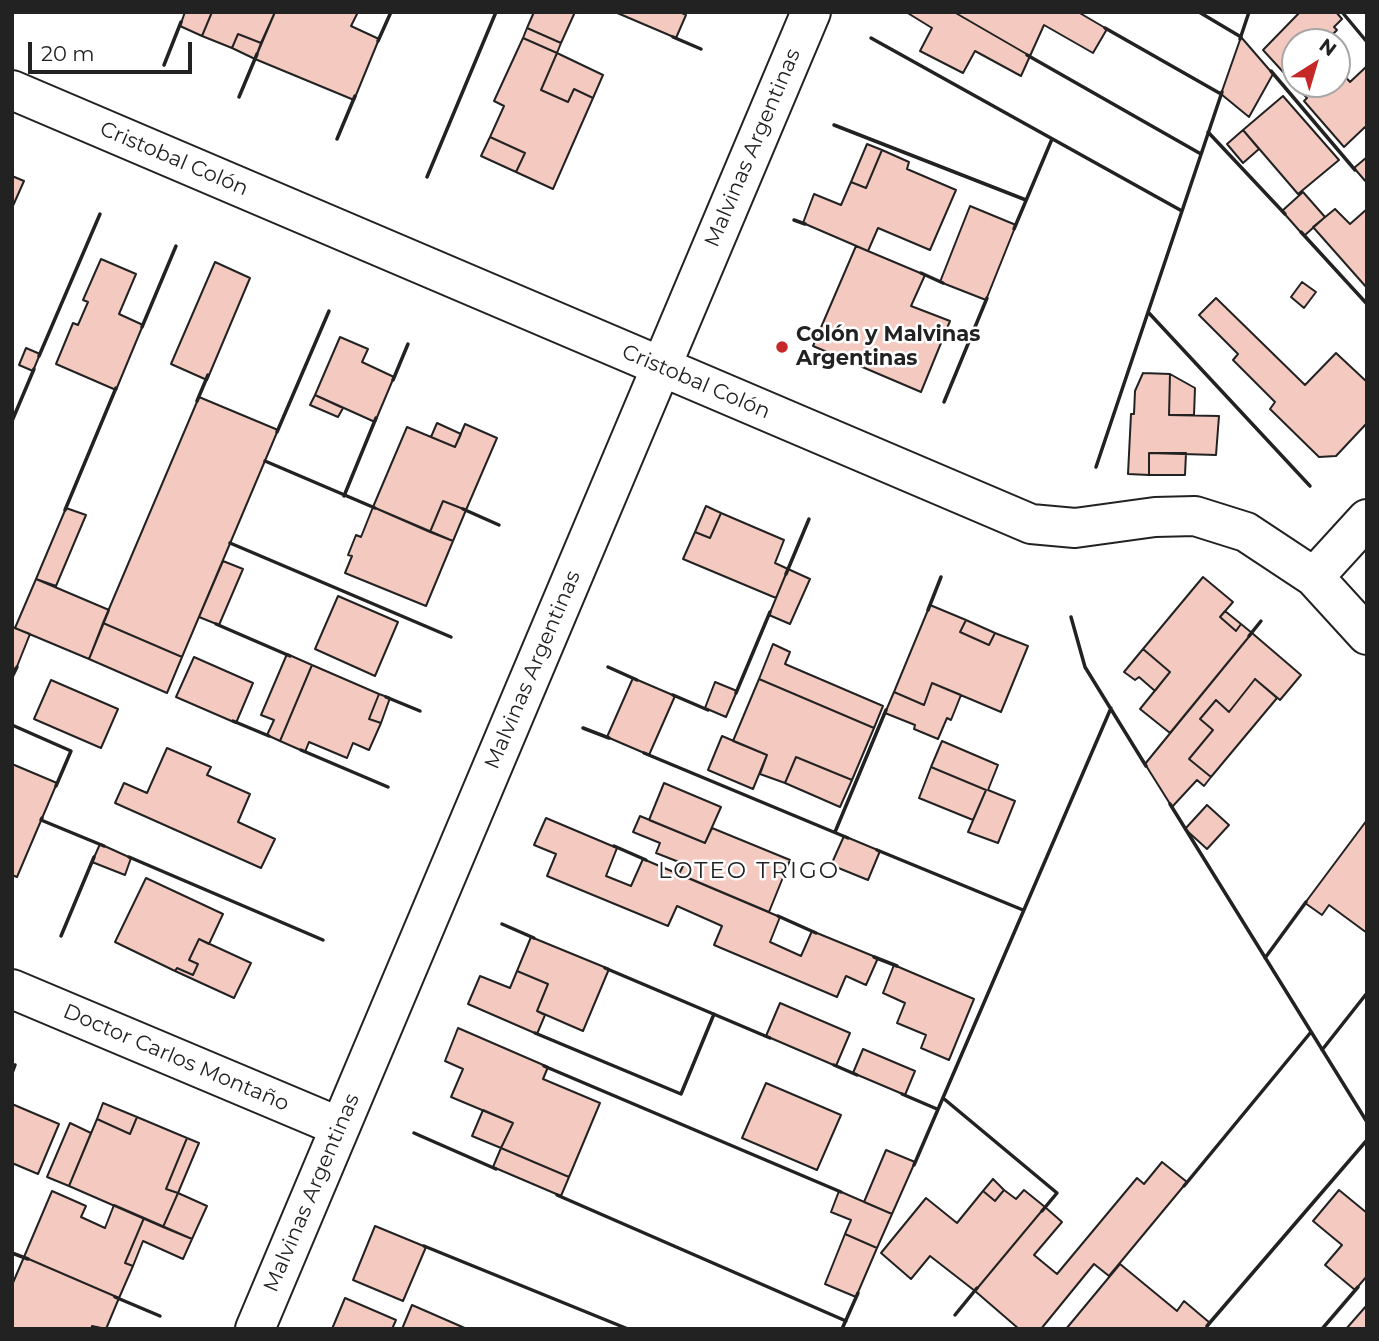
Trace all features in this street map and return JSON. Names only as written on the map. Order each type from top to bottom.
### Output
[{"type":"street","name":"Malvinas Argentinas","points":[[255,1329],[811,12]]},
{"type":"street","name":"Cristobal Colón","points":[[12,90],[1031,524],[1075,527],[1155,517],[1195,516],[1246,532],[1314,578],[1367,635]]},
{"type":"street","points":[[1314,578],[1367,519]]},
{"type":"street","name":"Doctor Carlos Montaño","points":[[12,989],[340,1127]]},
{"type":"building","points":[[185,12],[212,12],[202,36],[180,26]]},
{"type":"building","points":[[212,12],[275,12],[261,43],[238,34],[232,48],[202,36]]},
{"type":"building","points":[[275,12],[358,12],[351,26],[379,39],[354,100],[255,59]]},
{"type":"building","points":[[534,12],[575,12],[561,43],[527,28]]},
{"type":"building","points":[[615,12],[680,12],[686,15],[676,38]]},
{"type":"building","points":[[906,12],[954,12],[1030,56],[1021,76],[975,51],[963,73],[920,51],[932,28]]},
{"type":"building","points":[[954,12],[1078,12],[1107,29],[1093,53],[1044,25],[1030,56]]},
{"type":"building","points":[[1300,12],[1336,12],[1342,19],[1335,28],[1284,28]]},
{"type":"building","points":[[527,28],[561,43],[557,53],[523,38]]},
{"type":"building","points":[[1281,32],[1281,70],[1263,50]]},
{"type":"building","points":[[238,34],[261,43],[255,59],[232,48]]},
{"type":"building","points":[[1241,37],[1273,74],[1249,117],[1221,94]]},
{"type":"building","points":[[523,38],[557,53],[541,90],[568,102],[574,89],[593,98],[553,189],[516,172],[525,153],[490,137],[504,106],[494,101]]},
{"type":"building","points":[[557,53],[603,75],[593,98],[574,89],[568,102],[541,90]]},
{"type":"building","points":[[1367,66],[1367,130],[1365,127],[1344,147],[1304,101],[1307,98],[1351,98],[1351,81]]},
{"type":"building","points":[[1281,98],[1285,98],[1339,160],[1298,194],[1243,130]]},
{"type":"building","points":[[1243,130],[1259,149],[1243,163],[1227,144]]},
{"type":"building","points":[[490,137],[525,153],[516,172],[481,156]]},
{"type":"building","points":[[867,144],[882,150],[866,188],[851,182]]},
{"type":"building","points":[[882,150],[909,162],[907,169],[956,190],[930,250],[878,228],[868,251],[803,223],[814,194],[841,205],[851,182],[866,188]]},
{"type":"building","points":[[1367,157],[1367,183],[1354,168]]},
{"type":"building","points":[[12,176],[24,181],[12,208]]},
{"type":"building","points":[[1303,192],[1325,217],[1304,236],[1282,211]]},
{"type":"building","points":[[970,206],[1016,225],[986,300],[940,282]]},
{"type":"building","points":[[1335,209],[1350,224],[1367,209],[1367,288],[1313,227]]},
{"type":"building","points":[[856,246],[925,275],[911,306],[950,321],[921,392],[813,346]]},
{"type":"building","points":[[101,259],[136,274],[119,314],[143,325],[116,390],[56,364],[73,323],[78,325],[88,302],[83,300]]},
{"type":"building","points":[[215,262],[250,278],[207,380],[171,364]]},
{"type":"building","points":[[1302,282],[1316,292],[1304,308],[1291,297]]},
{"type":"building","points":[[1216,298],[1305,385],[1336,353],[1367,382],[1367,423],[1336,456],[1319,457],[1270,409],[1275,402],[1233,360],[1238,354],[1199,315]]},
{"type":"building","points":[[340,337],[368,349],[362,362],[394,377],[375,422],[315,395]]},
{"type":"building","points":[[26,348],[40,354],[33,371],[19,365]]},
{"type":"building","points":[[1143,373],[1170,374],[1169,415],[1219,416],[1216,455],[1149,453],[1149,475],[1128,474],[1131,414],[1134,414],[1135,391]]},
{"type":"building","points":[[1170,374],[1195,388],[1194,415],[1169,415]]},
{"type":"building","points":[[315,395],[343,408],[338,417],[310,405]]},
{"type":"building","points":[[199,397],[278,430],[182,657],[103,623]]},
{"type":"building","points":[[437,423],[461,434],[455,447],[431,437]]},
{"type":"building","points":[[465,424],[497,438],[466,510],[443,501],[430,532],[373,507],[407,427],[455,447]]},
{"type":"building","points":[[1149,453],[1186,453],[1185,475],[1149,475]]},
{"type":"building","points":[[443,501],[466,510],[453,541],[430,532]]},
{"type":"building","points":[[706,506],[721,513],[710,538],[695,532]]},
{"type":"building","points":[[373,507],[453,541],[426,606],[345,573],[352,556],[348,555],[356,535],[361,537]]},
{"type":"building","points":[[66,508],[86,515],[56,586],[36,579]]},
{"type":"building","points":[[721,513],[784,540],[775,563],[788,569],[776,598],[683,559],[695,532],[710,538]]},
{"type":"building","points":[[223,561],[243,569],[219,625],[199,617]]},
{"type":"building","points":[[788,569],[810,579],[790,624],[769,615]]},
{"type":"building","points":[[1203,577],[1233,602],[1220,617],[1236,631],[1241,624],[1252,633],[1170,733],[1140,709],[1170,672],[1143,649]]},
{"type":"building","points":[[36,579],[109,610],[89,659],[15,628]]},
{"type":"building","points":[[338,596],[398,622],[375,676],[315,649]]},
{"type":"building","points":[[930,605],[966,620],[960,632],[989,645],[995,633],[1028,646],[1001,712],[932,683],[924,705],[894,692]]},
{"type":"building","points":[[1225,611],[1241,624],[1236,631],[1220,617]]},
{"type":"building","points":[[966,620],[995,633],[989,645],[960,632]]},
{"type":"building","points":[[103,623],[182,657],[167,693],[89,659]]},
{"type":"building","points":[[12,627],[30,634],[16,669],[12,668]]},
{"type":"building","points":[[1252,633],[1301,675],[1280,700],[1255,679],[1229,712],[1216,700],[1200,719],[1213,730],[1189,759],[1211,777],[1204,786],[1197,780],[1172,807],[1145,764]]},
{"type":"building","points":[[773,644],[790,652],[785,664],[883,706],[874,728],[759,679]]},
{"type":"building","points":[[1143,649],[1170,672],[1155,691],[1139,677],[1135,680],[1124,672]]},
{"type":"building","points":[[287,654],[312,665],[280,741],[267,735],[274,720],[261,715]]},
{"type":"building","points":[[194,657],[253,683],[236,723],[176,697]]},
{"type":"building","points":[[312,665],[379,694],[369,719],[381,723],[369,750],[353,743],[347,758],[309,742],[305,752],[280,741]]},
{"type":"building","points":[[633,678],[675,696],[649,755],[607,737]]},
{"type":"building","points":[[759,679],[874,728],[852,780],[796,757],[785,783],[760,774],[767,755],[733,741]]},
{"type":"building","points":[[1255,679],[1277,698],[1211,777],[1189,759],[1213,730],[1200,719],[1216,700],[1229,712]]},
{"type":"building","points":[[51,680],[118,709],[101,748],[34,719]]},
{"type":"building","points":[[715,682],[737,691],[726,717],[705,708]]},
{"type":"building","points":[[932,683],[961,695],[951,720],[947,718],[938,739],[914,729],[915,725],[885,713],[894,692],[924,705]]},
{"type":"building","points":[[379,694],[390,698],[381,723],[369,719]]},
{"type":"building","points":[[722,736],[767,755],[753,789],[708,770]]},
{"type":"building","points":[[942,741],[998,765],[988,790],[1015,801],[998,843],[968,832],[986,790],[931,767]]},
{"type":"building","points":[[167,748],[211,767],[207,775],[250,794],[238,822],[275,839],[261,868],[115,803],[124,783],[147,793]]},
{"type":"building","points":[[796,757],[852,780],[840,807],[785,783]]},
{"type":"building","points":[[12,764],[57,783],[17,877],[12,875]]},
{"type":"building","points":[[931,767],[986,790],[973,820],[919,798]]},
{"type":"building","points":[[664,783],[721,807],[705,843],[649,820]]},
{"type":"building","points":[[1207,805],[1229,825],[1207,849],[1185,829]]},
{"type":"building","points":[[640,816],[705,843],[712,828],[790,860],[769,912],[679,874],[684,864],[656,853],[660,843],[633,832]]},
{"type":"building","points":[[546,818],[617,848],[606,876],[631,886],[643,859],[780,917],[770,942],[801,956],[812,931],[878,958],[866,985],[846,976],[837,997],[714,945],[722,926],[677,906],[668,926],[547,876],[556,854],[534,845]]},
{"type":"building","points":[[1367,820],[1367,933],[1329,905],[1322,915],[1305,903]]},
{"type":"building","points":[[844,836],[880,851],[868,880],[831,865]]},
{"type":"building","points":[[100,844],[131,858],[125,875],[92,862]]},
{"type":"building","points":[[146,878],[223,914],[209,944],[199,939],[189,960],[198,964],[193,975],[177,968],[175,971],[115,942]]},
{"type":"building","points":[[531,937],[609,969],[583,1031],[537,1011],[548,984],[517,971]]},
{"type":"building","points":[[199,939],[251,963],[234,998],[175,971],[177,968],[193,975],[198,964],[189,960]]},
{"type":"building","points":[[894,965],[974,999],[949,1060],[921,1048],[926,1035],[897,1023],[905,1003],[883,993]]},
{"type":"building","points":[[517,971],[548,984],[537,1011],[545,1015],[537,1034],[468,1004],[480,976],[510,988]]},
{"type":"building","points":[[780,1003],[850,1033],[836,1066],[766,1036]]},
{"type":"building","points":[[458,1028],[548,1067],[543,1079],[600,1103],[569,1177],[501,1148],[513,1123],[451,1097],[463,1069],[445,1061]]},
{"type":"building","points":[[863,1049],[915,1071],[905,1095],[853,1073]]},
{"type":"building","points":[[766,1083],[841,1115],[817,1170],[742,1138]]},
{"type":"building","points":[[103,1103],[137,1117],[130,1134],[97,1119]]},
{"type":"building","points":[[12,1104],[59,1124],[38,1174],[12,1163]]},
{"type":"building","points":[[483,1110],[513,1123],[501,1148],[472,1136]]},
{"type":"building","points":[[137,1117],[187,1138],[166,1189],[178,1193],[163,1227],[69,1186],[97,1119],[130,1134]]},
{"type":"building","points":[[70,1123],[91,1133],[69,1186],[47,1177]]},
{"type":"building","points":[[187,1138],[199,1143],[178,1193],[166,1189]]},
{"type":"building","points":[[501,1148],[569,1177],[561,1196],[493,1167]]},
{"type":"building","points":[[886,1150],[915,1162],[892,1214],[864,1202]]},
{"type":"building","points":[[1162,1162],[1187,1182],[1109,1276],[1094,1264],[1041,1329],[1019,1329],[975,1291],[1045,1207],[1062,1222],[1034,1255],[1057,1274],[1137,1178],[1144,1184]]},
{"type":"building","points":[[993,1179],[1004,1190],[995,1201],[983,1191]]},
{"type":"building","points":[[1004,1190],[1016,1199],[1024,1190],[1045,1207],[975,1291],[930,1256],[911,1279],[881,1253],[926,1198],[957,1223],[983,1191],[995,1201]]},
{"type":"building","points":[[1339,1190],[1367,1213],[1367,1276],[1355,1290],[1325,1265],[1342,1245],[1313,1221]]},
{"type":"building","points":[[52,1191],[86,1206],[81,1217],[105,1228],[114,1205],[144,1218],[125,1263],[133,1266],[119,1298],[24,1257]]},
{"type":"building","points":[[839,1191],[892,1214],[877,1248],[845,1234],[851,1220],[831,1212]]},
{"type":"building","points":[[178,1193],[207,1206],[192,1239],[163,1227]]},
{"type":"building","points":[[144,1218],[192,1239],[183,1259],[143,1241],[133,1266],[125,1263]]},
{"type":"building","points":[[375,1226],[426,1247],[403,1301],[353,1280]]},
{"type":"building","points":[[845,1234],[877,1248],[856,1297],[825,1284]]},
{"type":"building","points":[[24,1257],[119,1298],[106,1329],[92,1326],[91,1329],[12,1329],[12,1285]]},
{"type":"building","points":[[1120,1264],[1177,1311],[1184,1301],[1210,1323],[1205,1329],[1066,1329]]},
{"type":"building","points":[[345,1298],[396,1320],[392,1329],[332,1329]]},
{"type":"building","points":[[412,1305],[467,1329],[402,1329]]},
{"type":"building","points":[[1367,1305],[1367,1329],[1346,1329]]},
{"type":"wall","points":[[378,41],[391,12]]},
{"type":"wall","points":[[427,177],[496,12]]},
{"type":"wall","points":[[1199,12],[1241,37]]},
{"type":"wall","points":[[1240,39],[1249,12]]},
{"type":"wall","points":[[1342,12],[1367,42]]},
{"type":"wall","points":[[164,65],[181,22]]},
{"type":"wall","points":[[1105,28],[1221,94]]},
{"type":"wall","points":[[673,37],[701,49]]},
{"type":"wall","points":[[871,38],[1182,211]]},
{"type":"wall","points":[[239,97],[257,54]]},
{"type":"wall","points":[[1027,55],[1201,154]]},
{"type":"wall","points":[[1271,71],[1355,170]]},
{"type":"wall","points":[[1096,467],[1222,92]]},
{"type":"wall","points":[[337,139],[355,96]]},
{"type":"wall","points":[[834,125],[1026,200]]},
{"type":"wall","points":[[1208,132],[1285,214]]},
{"type":"wall","points":[[1014,229],[1052,139]]},
{"type":"wall","points":[[39,356],[100,214]]},
{"type":"wall","points":[[794,220],[805,224]]},
{"type":"wall","points":[[1301,232],[1367,304]]},
{"type":"wall","points":[[142,327],[176,246]]},
{"type":"wall","points":[[921,273],[943,283]]},
{"type":"wall","points":[[944,402],[987,298]]},
{"type":"wall","points":[[277,432],[329,311]]},
{"type":"wall","points":[[1148,312],[1310,486]]},
{"type":"wall","points":[[393,380],[408,344]]},
{"type":"wall","points":[[12,421],[34,369]]},
{"type":"wall","points":[[197,401],[208,375]]},
{"type":"wall","points":[[65,510],[116,388]]},
{"type":"wall","points":[[344,496],[376,418]]},
{"type":"wall","points":[[265,461],[375,508]]},
{"type":"wall","points":[[463,509],[499,525]]},
{"type":"wall","points":[[786,574],[809,519]]},
{"type":"wall","points":[[230,543],[451,637]]},
{"type":"wall","points":[[928,610],[941,577]]},
{"type":"wall","points":[[736,693],[770,612]]},
{"type":"wall","points":[[1071,617],[1085,667],[1146,766]]},
{"type":"wall","points":[[1249,636],[1261,621]]},
{"type":"wall","points":[[216,624],[290,656]]},
{"type":"wall","points":[[12,677],[17,667]]},
{"type":"wall","points":[[608,667],[637,680]]},
{"type":"wall","points":[[673,695],[708,710]]},
{"type":"wall","points":[[386,697],[420,711]]},
{"type":"wall","points":[[914,1165],[1111,708]]},
{"type":"wall","points":[[835,832],[886,710]]},
{"type":"wall","points":[[233,721],[269,736]]},
{"type":"wall","points":[[12,725],[71,751],[56,786]]},
{"type":"wall","points":[[583,728],[609,738]]},
{"type":"wall","points":[[301,750],[388,787]]},
{"type":"wall","points":[[644,753],[848,838]]},
{"type":"wall","points":[[1170,804],[1367,1122]]},
{"type":"wall","points":[[42,818],[41,820],[104,846]]},
{"type":"wall","points":[[614,846],[646,860]]},
{"type":"wall","points":[[877,850],[1023,910]]},
{"type":"wall","points":[[61,936],[94,857]]},
{"type":"wall","points":[[129,857],[323,940]]},
{"type":"wall","points":[[1265,958],[1306,902]]},
{"type":"wall","points":[[778,916],[816,933]]},
{"type":"wall","points":[[502,924],[534,938]]},
{"type":"wall","points":[[874,957],[897,966]]},
{"type":"wall","points":[[605,968],[770,1038]]},
{"type":"wall","points":[[1322,1050],[1367,993]]},
{"type":"wall","points":[[535,1033],[681,1094],[714,1014]]},
{"type":"wall","points":[[1184,1186],[1311,1032]]},
{"type":"wall","points":[[12,1073],[15,1065]]},
{"type":"wall","points":[[834,1065],[857,1075]]},
{"type":"wall","points":[[544,1066],[841,1192]]},
{"type":"wall","points":[[902,1094],[937,1109]]},
{"type":"wall","points":[[943,1098],[1057,1193],[1042,1211]]},
{"type":"wall","points":[[414,1133],[496,1169]]},
{"type":"wall","points":[[1207,1326],[1367,1140]]},
{"type":"wall","points":[[557,1195],[846,1321]]},
{"type":"wall","points":[[424,1246],[628,1329]]},
{"type":"wall","points":[[12,1253],[28,1259]]},
{"type":"wall","points":[[1322,1329],[1358,1287]]},
{"type":"wall","points":[[955,1315],[977,1288]]},
{"type":"wall","points":[[842,1329],[858,1293]]},
{"type":"wall","points":[[115,1297],[160,1316]]},
{"type":"place","name":"Colón y Malvinas Argentinas","points":[[782,347]]},
{"type":"district","name":"LOTEO TRIGO","points":[[749,871]]}]
